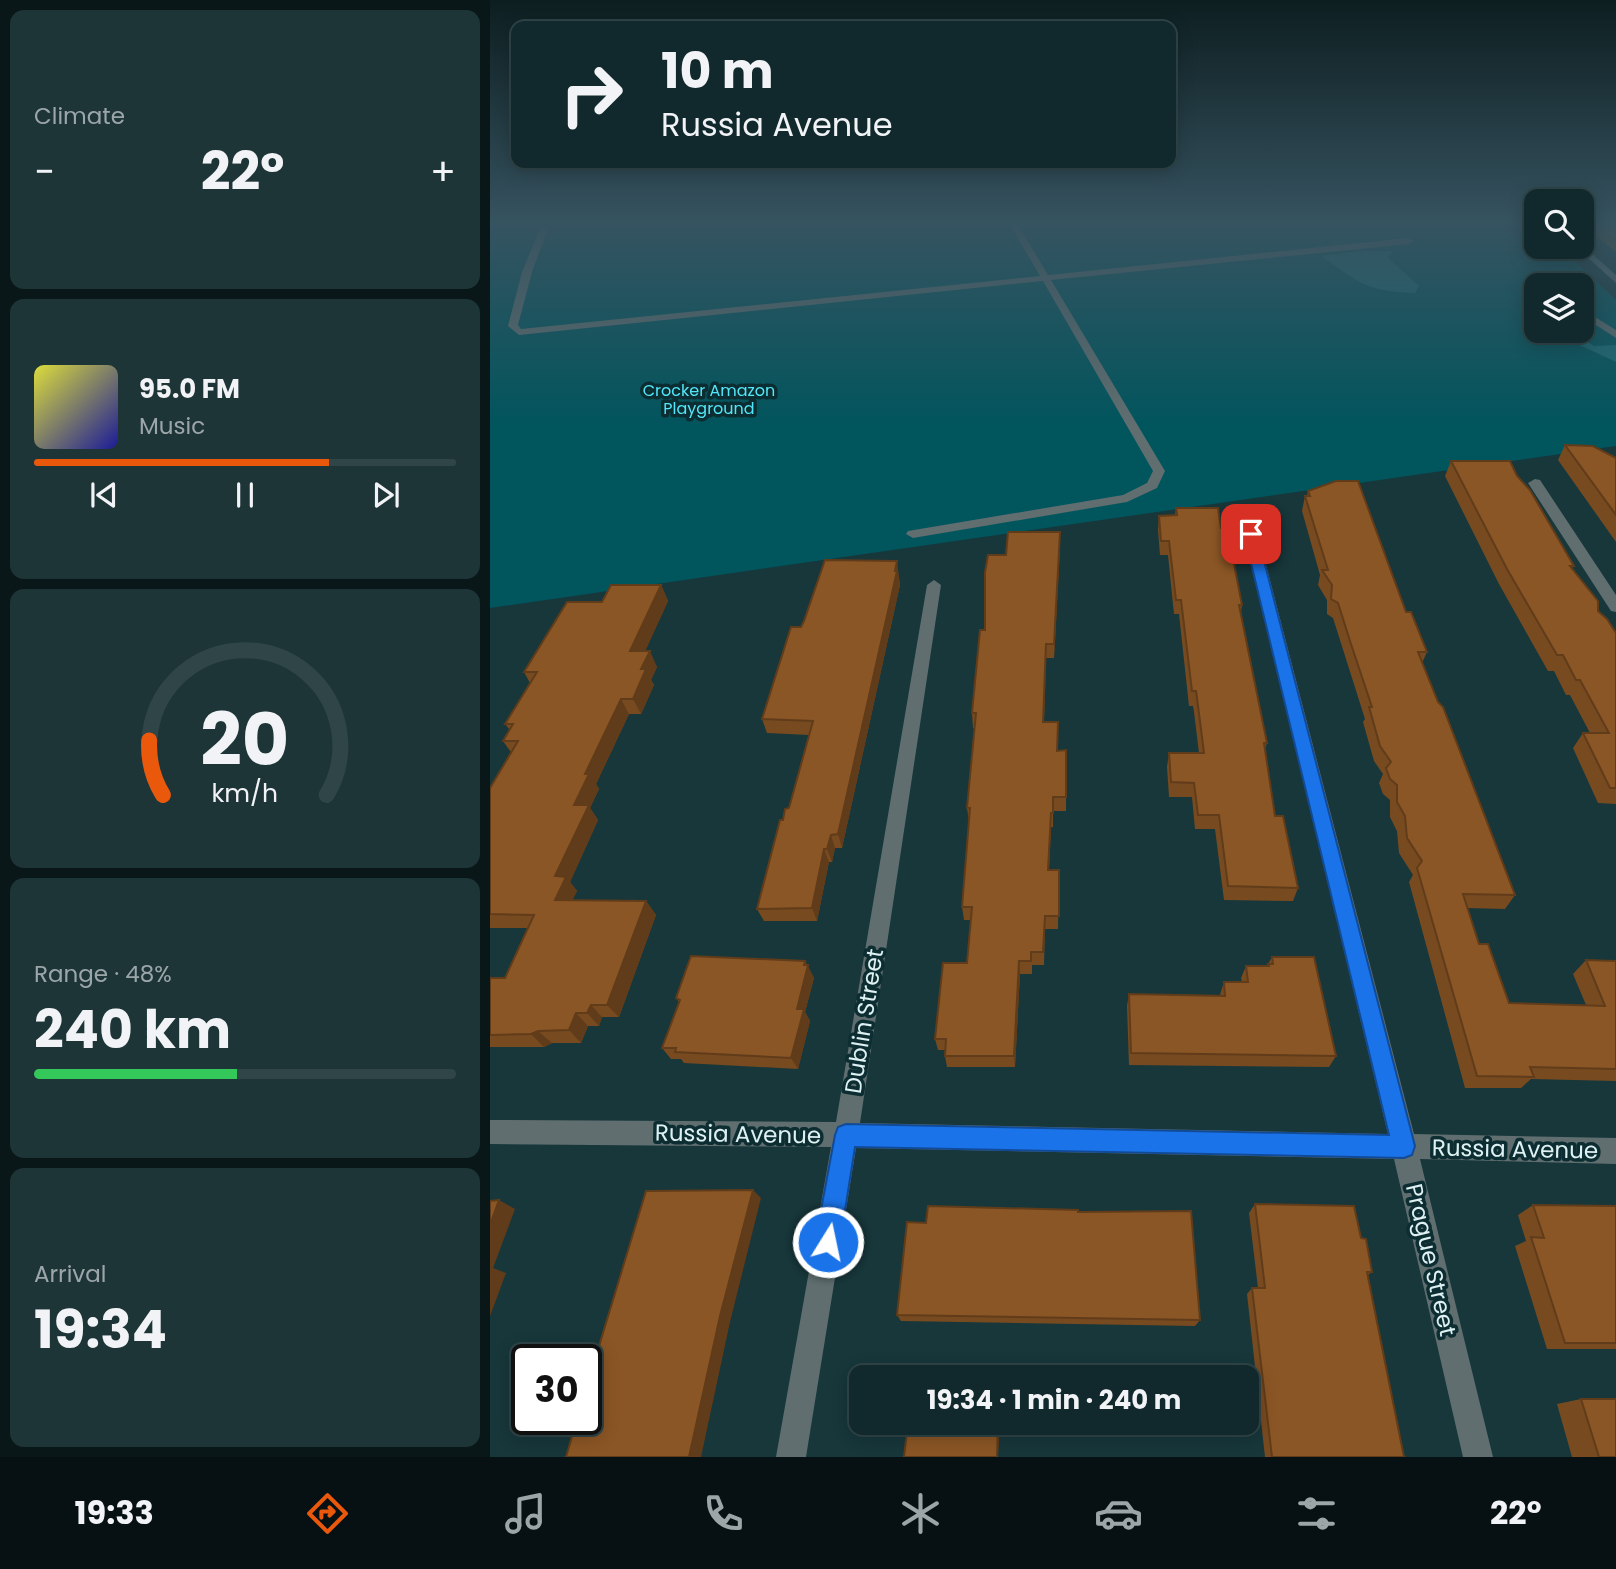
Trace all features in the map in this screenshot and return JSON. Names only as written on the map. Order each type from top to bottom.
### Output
[{"type":"street","points":[[522,291],[513,326],[519,332],[921,291]]},
{"type":"street","points":[[913,534],[1127,498],[1152,485],[1159,471],[1055,291]]},
{"type":"street","points":[[1594,320],[1616,335]]},
{"type":"street","points":[[1535,483],[1616,607]]},
{"type":"street","name":"Prague Street","points":[[1251,534],[1404,1146],[1478,1457]]},
{"type":"street","name":"Dublin Street","points":[[791,1457],[846,1135],[934,585]]},
{"type":"street","name":"Russia Avenue","points":[[490,1132],[846,1135],[1616,1151]]},
{"type":"green space","name":"Crocker Amazon Playground","points":[[490,291],[1524,291],[1524,343],[1594,343],[1594,291],[1606,291],[1616,300],[1616,446],[490,608]]},
{"type":"shaded area","points":[[1576,343],[1616,345],[1616,362]]},
{"type":"building","points":[[1565,445],[1593,446],[1616,458],[1616,515]]},
{"type":"building","points":[[1451,461],[1510,461],[1574,566],[1570,566],[1598,601],[1598,611],[1616,633],[1616,788],[1610,788],[1583,733],[1609,733],[1580,680],[1576,680],[1563,655],[1557,655],[1507,569]]},
{"type":"building","points":[[1336,481],[1358,481],[1406,612],[1411,612],[1427,652],[1418,652],[1438,702],[1443,707],[1515,895],[1463,894],[1479,944],[1488,944],[1509,1003],[1605,1006],[1586,960],[1616,961],[1616,1069],[1530,1067],[1534,1077],[1477,1076],[1417,868],[1422,861],[1407,838],[1405,816],[1397,802],[1397,785],[1390,779],[1386,768],[1391,762],[1380,746],[1369,707],[1372,707],[1338,603],[1331,599],[1332,585],[1322,570],[1328,570],[1305,496],[1310,496],[1308,491]]},
{"type":"building","points":[[1176,508],[1218,508],[1221,528],[1227,528],[1242,605],[1239,605],[1267,743],[1264,743],[1275,816],[1283,816],[1298,888],[1228,886],[1219,815],[1198,815],[1194,783],[1171,782],[1169,753],[1204,753],[1196,691],[1192,691],[1181,600],[1176,600],[1169,541],[1161,541],[1159,516],[1177,515]]},
{"type":"building","points":[[1008,532],[1060,532],[1054,644],[1046,644],[1043,722],[1058,722],[1057,751],[1066,750],[1066,797],[1053,797],[1048,870],[1059,870],[1059,916],[1045,916],[1043,952],[1031,952],[1031,961],[1019,961],[1014,1056],[945,1056],[946,1039],[935,1039],[943,963],[967,963],[972,907],[962,907],[970,808],[967,808],[976,713],[972,713],[980,630],[985,630],[985,572],[988,555],[1006,555]]},
{"type":"building","points":[[825,560],[897,561],[897,571],[838,834],[831,835],[827,849],[824,849],[812,908],[757,909],[780,820],[783,820],[785,809],[789,808],[813,721],[762,719],[791,627],[801,627]]},
{"type":"building","points":[[611,585],[661,585],[630,651],[650,651],[641,669],[646,669],[633,699],[621,699],[585,774],[589,774],[574,805],[589,805],[555,876],[566,877],[555,900],[646,901],[607,1005],[591,1005],[587,1013],[576,1013],[569,1030],[490,1035],[490,978],[505,978],[534,915],[490,914],[490,788],[518,741],[503,741],[513,724],[505,724],[537,672],[524,672],[567,602],[602,602]]},
{"type":"building","points":[[691,956],[805,961],[804,965],[808,965],[797,1009],[804,1009],[791,1058],[675,1052],[676,1048],[662,1048],[680,1000],[676,998]]},
{"type":"building","points":[[1272,957],[1314,957],[1336,1056],[1131,1053],[1129,994],[1225,996],[1224,982],[1248,982],[1246,966],[1269,966],[1268,964],[1273,964]]},
{"type":"building","points":[[753,1190],[720,1316],[689,1457],[566,1457],[572,1435],[602,1435],[602,1344],[600,1344],[646,1191]]},
{"type":"building","points":[[499,1200],[490,1225],[490,1201]]},
{"type":"building","points":[[1255,1204],[1354,1206],[1361,1238],[1366,1239],[1372,1272],[1367,1272],[1404,1457],[1272,1457],[1252,1288],[1265,1288]]},
{"type":"building","points":[[1533,1205],[1616,1206],[1616,1343],[1565,1343],[1531,1237],[1544,1238]]},
{"type":"building","points":[[928,1206],[1078,1212],[1191,1211],[1200,1320],[897,1315],[907,1222],[926,1223]]},
{"type":"building","points":[[1581,1399],[1616,1399],[1616,1457],[1599,1457]]},
{"type":"building","points":[[907,1435],[998,1435],[997,1457],[904,1457]]},
{"type":"route","points":[[828,1242],[846,1135],[1404,1146],[1251,534]]}]
